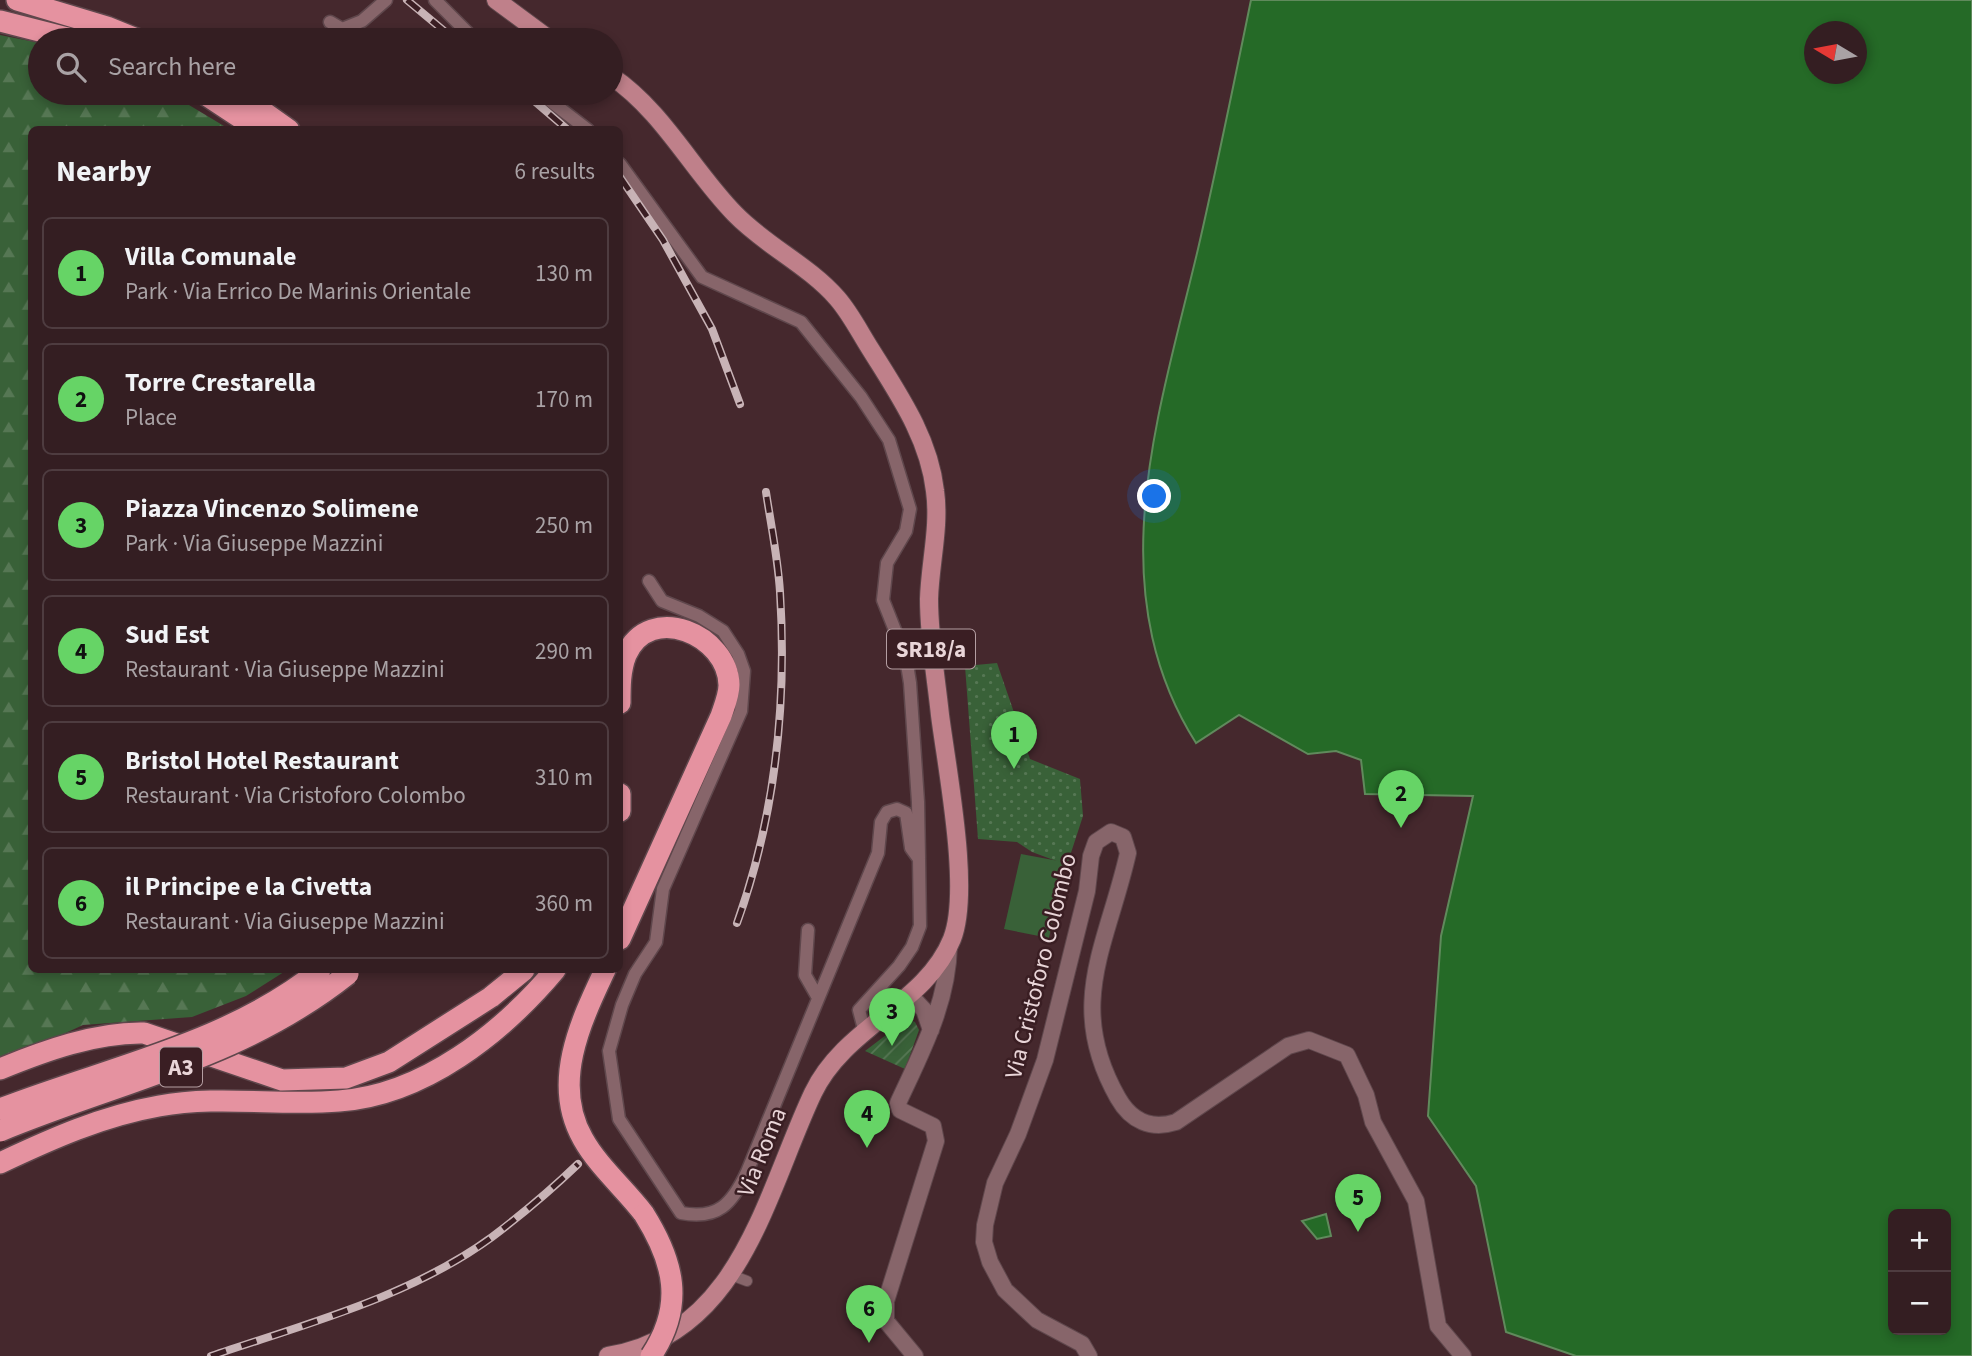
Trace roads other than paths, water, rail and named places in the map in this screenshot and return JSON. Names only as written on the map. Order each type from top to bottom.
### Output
[{"type":"highway","points":[[17,0],[109,28]]},
{"type":"highway","points":[[0,21],[28,28]]},
{"type":"highway","points":[[222,105],[253,126]]},
{"type":"highway","points":[[254,105],[283,126]]},
{"type":"highway","points":[[623,666],[631,646],[650,631],[663,627],[695,633],[709,642],[727,671],[729,687],[721,716],[623,932]]},
{"type":"highway","name":"A3","points":[[0,1109],[201,1038],[271,1004],[316,973]]},
{"type":"highway","name":"A3","points":[[0,1130],[194,1062],[298,1012],[350,973]]},
{"type":"highway","points":[[0,1069],[74,1045],[129,1033],[144,1033],[282,1080],[346,1078],[389,1062],[491,997],[520,973]]},
{"type":"highway","points":[[0,1163],[82,1126],[160,1105],[237,1100],[339,1101],[380,1095],[412,1083],[453,1061],[537,991],[552,973]]},
{"type":"highway","points":[[604,973],[573,1046],[570,1090],[576,1124],[583,1140],[644,1214],[667,1255],[672,1296],[669,1319],[651,1356]]},
{"type":"main road","points":[[496,0],[534,28]]},
{"type":"main road","name":"SR18/a","points":[[623,86],[655,114],[735,214],[838,299],[879,363],[924,442],[935,491],[937,514],[929,619],[960,890],[957,921],[950,945]]},
{"type":"main road","name":"Via Roma","points":[[608,1356],[655,1343],[739,1278],[813,1092],[831,1061],[864,1029],[909,994],[933,971],[950,945]]},
{"type":"street","points":[[344,28],[362,21],[386,0]]},
{"type":"street","points":[[435,0],[463,28]]},
{"type":"street","points":[[330,22],[340,28]]},
{"type":"street","points":[[556,105],[583,126]]},
{"type":"street","points":[[623,168],[702,277],[801,322],[861,397],[889,440],[910,509],[906,531],[887,563],[883,600],[906,658],[917,777],[920,926],[912,947],[900,966],[859,1010],[864,1029]]},
{"type":"street","points":[[649,581],[662,601],[699,616],[723,631],[738,654],[745,690],[734,729],[663,889],[656,942],[635,974],[609,1051],[619,1119],[681,1213],[709,1215],[727,1204],[736,1194],[878,853],[881,822],[887,812],[897,809],[906,813],[911,848],[919,859]]},
{"type":"street","name":"Via Cristoforo Colombo","points":[[1089,1356],[1082,1344],[1037,1320],[1005,1290],[990,1262],[984,1242],[985,1225],[995,1183],[1018,1135],[1045,1060],[1087,891],[1091,856],[1096,842],[1111,832],[1123,837],[1128,853],[1097,970],[1090,1018],[1103,1068],[1127,1113],[1141,1122],[1155,1125],[1176,1122],[1289,1046],[1309,1040],[1325,1043],[1347,1055],[1363,1087],[1373,1122],[1416,1201],[1438,1325],[1463,1356]]},
{"type":"street","points":[[808,930],[805,975],[817,996]]},
{"type":"street","points":[[915,1356],[886,1321],[886,1301],[936,1141],[933,1126],[900,1110],[898,1103],[931,1030],[948,976],[950,945]]},
{"type":"street","points":[[909,994],[924,1010],[931,1030]]},
{"type":"railway","points":[[407,0],[441,28]]},
{"type":"railway","points":[[539,105],[563,126]]},
{"type":"railway","points":[[623,181],[663,240],[712,329],[740,404]]},
{"type":"railway","points":[[737,923],[761,842],[769,801],[782,676],[780,592],[766,492]]},
{"type":"railway","points":[[211,1356],[356,1307],[427,1276],[492,1237],[578,1164]]},
{"type":"place","name":"Villa Comunale","points":[[1014,769]]},
{"type":"place","name":"Torre Crestarella","points":[[1401,828]]},
{"type":"place","name":"Piazza Vincenzo Solimene","points":[[892,1046]]},
{"type":"place","name":"Sud Est","points":[[867,1148]]},
{"type":"place","name":"Bristol Hotel Restaurant","points":[[1358,1232]]},
{"type":"place","name":"il Principe e la Civetta","points":[[869,1343]]}]
